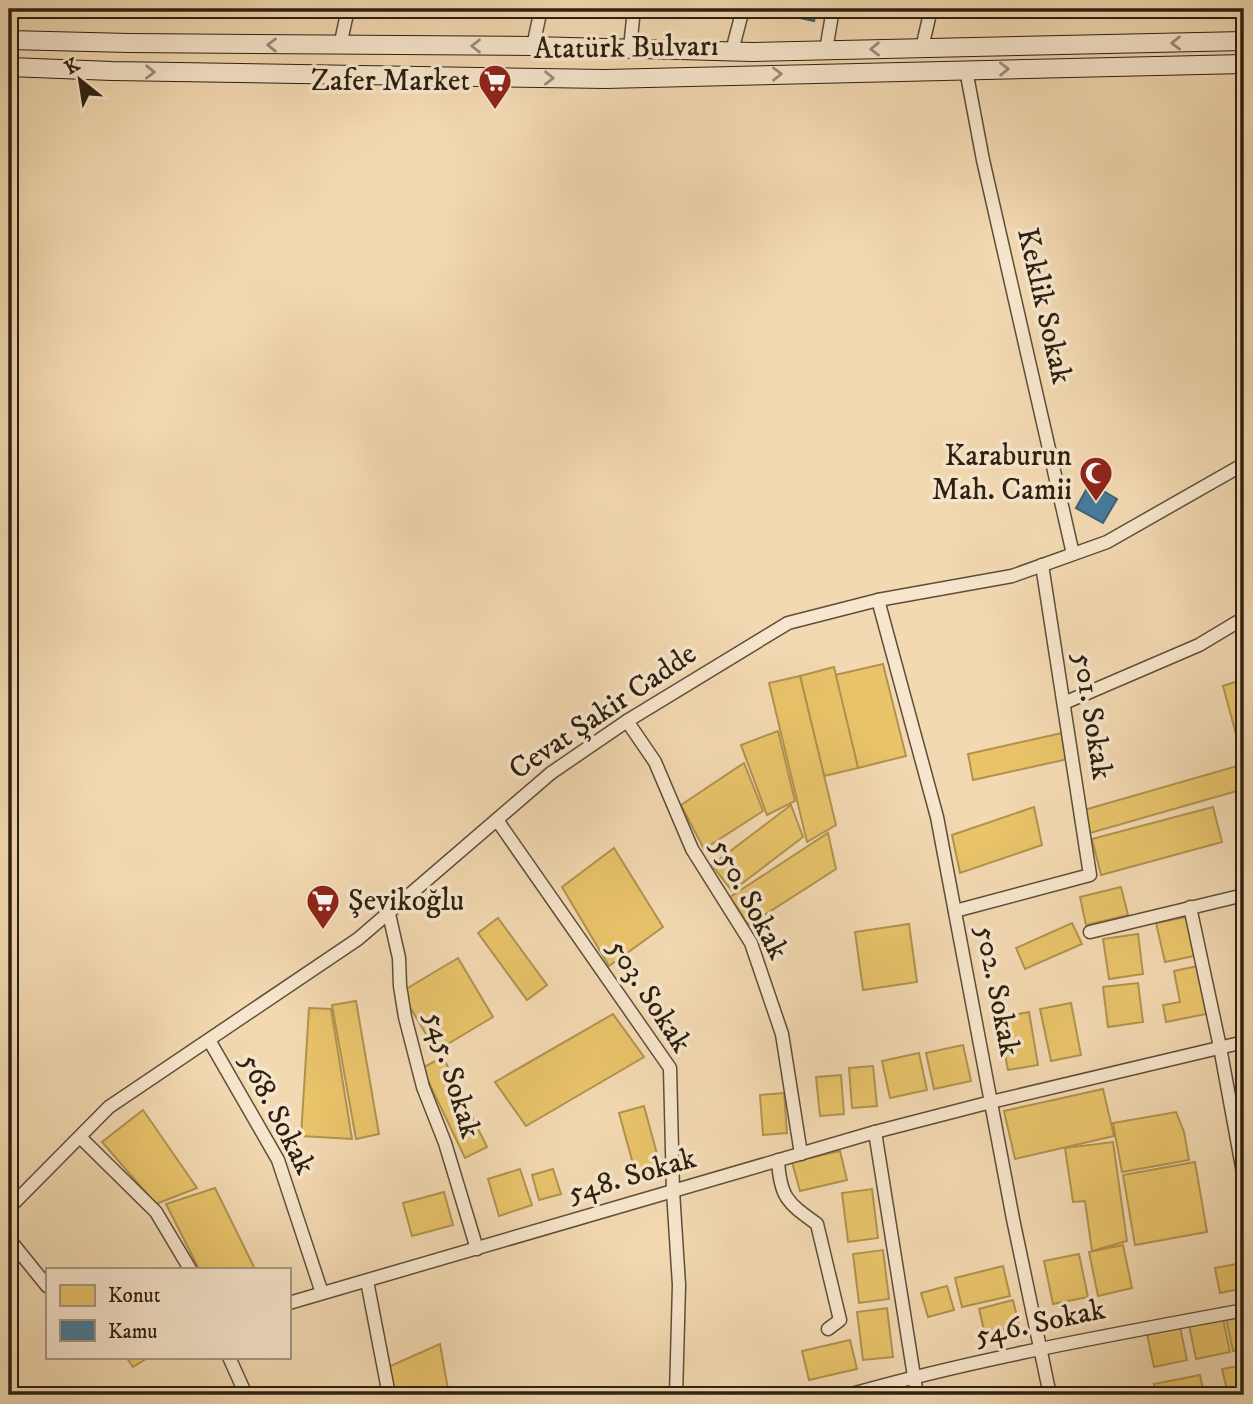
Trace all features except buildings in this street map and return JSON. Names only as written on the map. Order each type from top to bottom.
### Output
[{"type":"main road","name":"Atatürk Bulvarı","points":[[9,40],[732,51],[1244,41]]},
{"type":"main road","name":"Atatürk Bulvarı","points":[[9,67],[605,79],[1244,64]]},
{"type":"street","points":[[340,46],[348,9]]},
{"type":"street","points":[[533,46],[541,9]]},
{"type":"street","points":[[630,48],[634,9]]},
{"type":"street","points":[[732,51],[743,9]]},
{"type":"street","points":[[826,50],[833,9]]},
{"type":"street","points":[[922,48],[931,9]]},
{"type":"street","name":"Keklik Sokak","points":[[966,70],[983,160],[1073,554]]},
{"type":"street","name":"Cevat Şakir Cadde","points":[[9,1208],[109,1107],[358,939],[551,773],[627,721],[788,623],[878,600],[1012,576],[1107,542],[1244,464]]},
{"type":"street","name":"501. Sokak","points":[[955,911],[1090,875],[1042,565]]},
{"type":"street","name":"502. Sokak","points":[[878,600],[937,817],[1050,1395]]},
{"type":"street","points":[[1063,703],[1199,645],[1244,618]]},
{"type":"street","name":"550. Sokak","points":[[627,721],[655,762],[692,849],[751,943],[782,1034],[801,1154]]},
{"type":"street","name":"503. Sokak","points":[[497,820],[670,1068],[679,1285],[676,1395]]},
{"type":"street","points":[[1090,932],[1244,895]]},
{"type":"street","points":[[1190,907],[1244,1178]]},
{"type":"street","name":"545. Sokak","points":[[389,914],[399,958],[405,1017],[423,1087],[445,1143],[477,1249]]},
{"type":"street","name":"568. Sokak","points":[[209,1040],[278,1160],[322,1293]]},
{"type":"street","name":"548. Sokak","points":[[290,1303],[875,1132],[1244,1042]]},
{"type":"street","points":[[875,1132],[917,1395]]},
{"type":"street","points":[[80,1137],[156,1212],[189,1268]]},
{"type":"street","points":[[778,1160],[779,1187],[794,1207],[817,1224],[840,1320],[828,1329]]},
{"type":"street","points":[[9,1239],[46,1285]]},
{"type":"street","points":[[367,1281],[389,1395]]},
{"type":"street","name":"546. Sokak","points":[[848,1395],[914,1376],[1040,1348],[1244,1310]]},
{"type":"street","points":[[229,1358],[246,1395]]},
{"type":"place","name":"Zafer Market","points":[[495,111]]},
{"type":"place","name":"Karaburun Mah. Camii","points":[[1096,503]]},
{"type":"place","name":"Şevikoğlu","points":[[323,931]]}]
